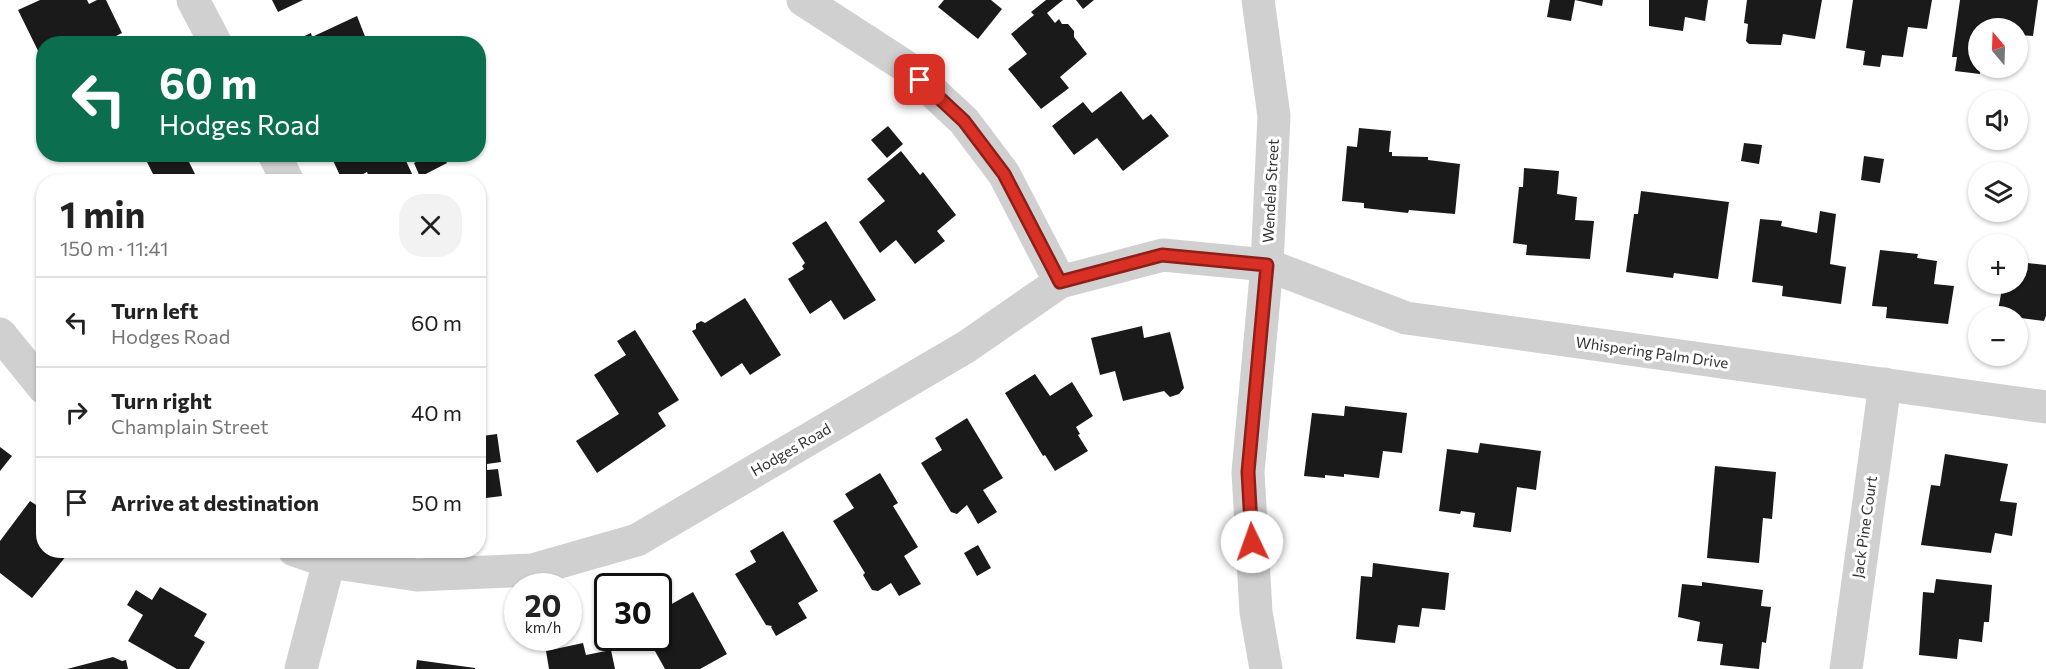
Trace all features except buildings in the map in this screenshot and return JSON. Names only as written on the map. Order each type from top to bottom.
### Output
[{"type":"street","points":[[193,0],[212,36]]},
{"type":"street","points":[[803,0],[905,66],[964,121],[1004,174],[1060,282]]},
{"type":"street","name":"Wendela Street","points":[[1258,0],[1274,116],[1267,265],[1248,472],[1256,612],[1266,669]]},
{"type":"street","name":"Hodges Road","points":[[340,558],[417,575],[532,570],[637,540],[966,347],[1060,282],[1162,255],[1267,265]]},
{"type":"street","name":"Whispering Palm Drive","points":[[1267,265],[1406,318],[2046,407]]},
{"type":"street","points":[[0,334],[36,378]]},
{"type":"street","name":"Jack Pine Court","points":[[1846,669],[1885,384]]},
{"type":"street","points":[[301,669],[330,558]]},
{"type":"route","points":[[920,80],[964,121],[1004,174],[1060,282],[1162,255],[1267,265],[1248,472],[1252,542]]}]
